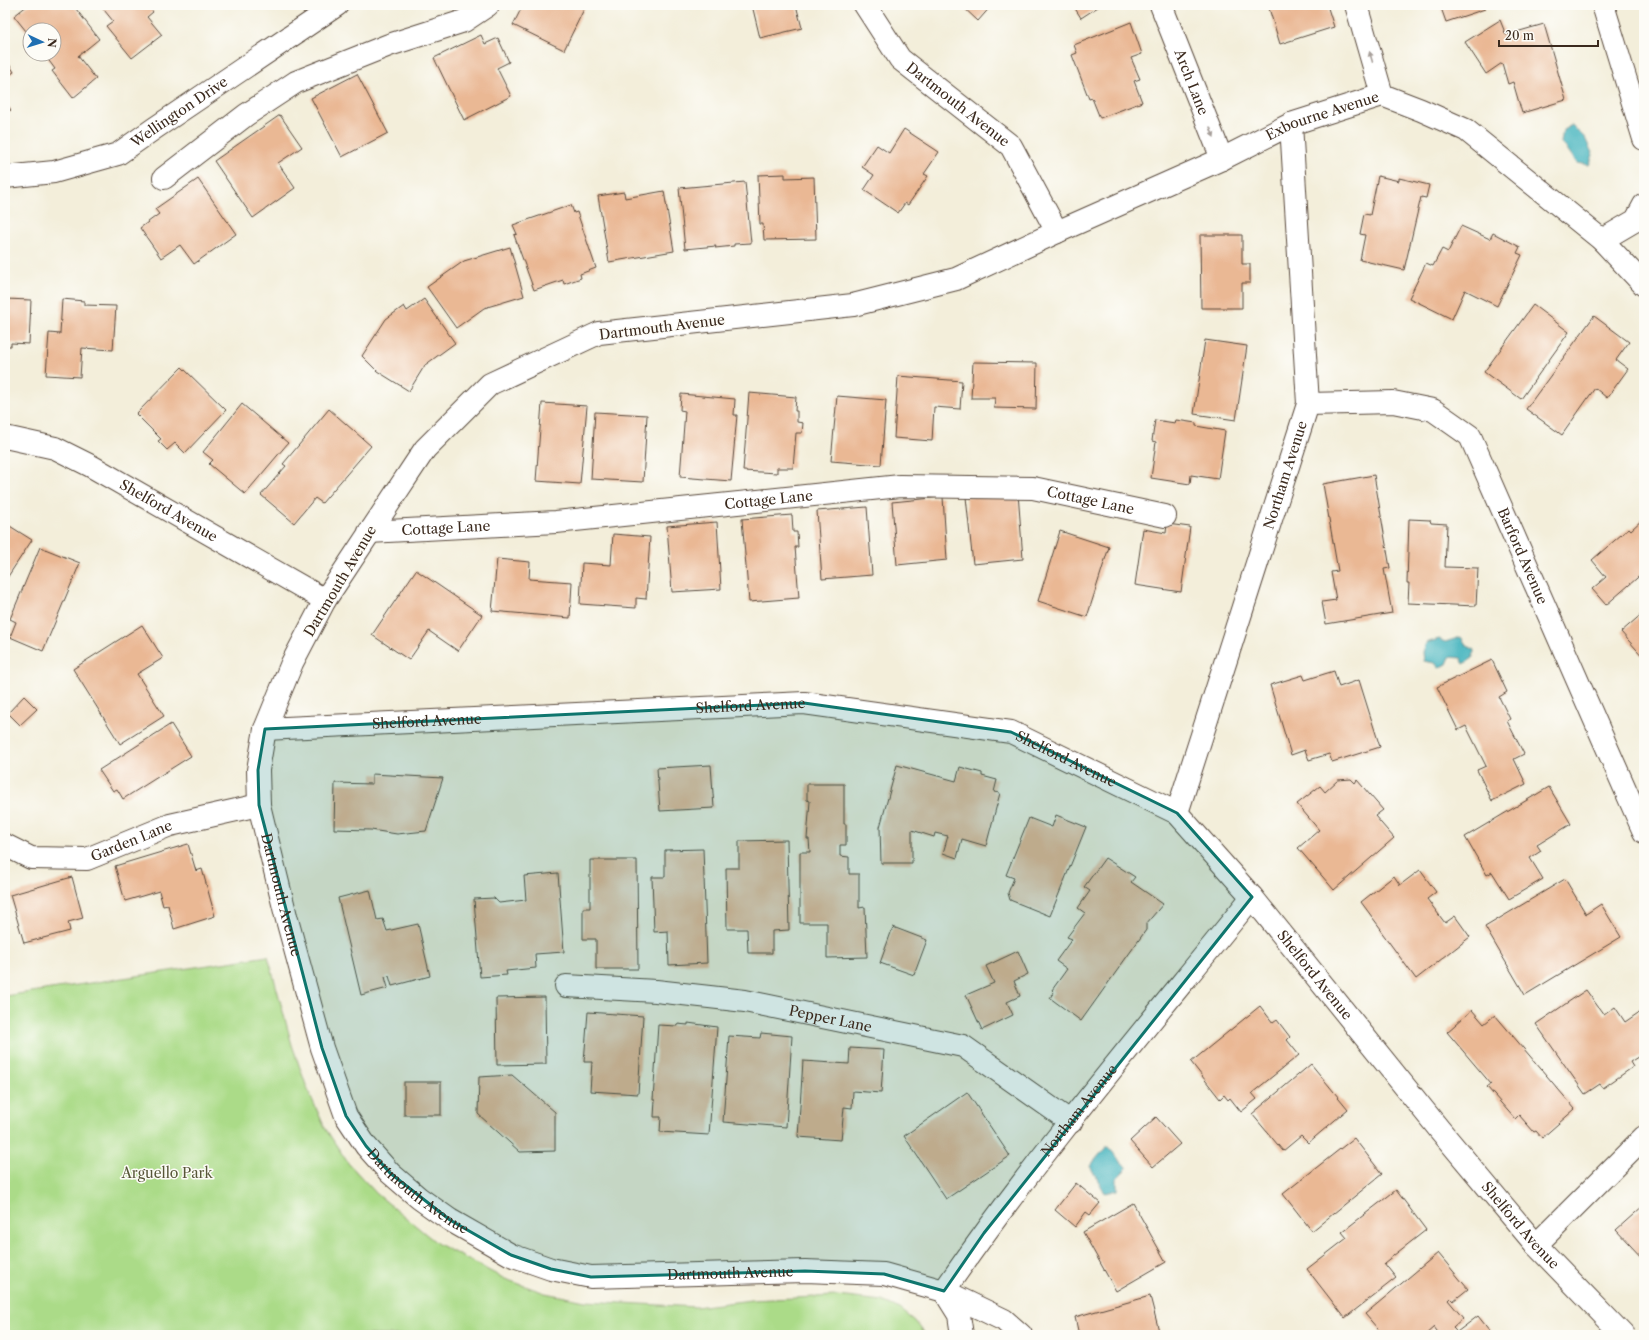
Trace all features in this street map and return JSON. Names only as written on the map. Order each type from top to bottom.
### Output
[{"type":"street","name":"Wellington Drive","points":[[5,177],[54,172],[118,154],[337,5]]},
{"type":"street","points":[[164,178],[246,114],[296,82],[390,45],[464,21],[488,5]]},
{"type":"street","name":"Dartmouth Avenue","points":[[865,5],[900,59],[1011,146],[1057,232],[956,279],[853,305],[599,333],[490,384],[425,449],[325,600],[292,663],[265,729],[258,770],[258,805],[322,1048],[346,1116],[366,1146],[390,1173],[419,1198],[450,1220],[511,1255],[551,1270],[590,1277],[813,1271],[884,1274],[944,1291],[1004,1320],[1021,1335]]},
{"type":"street","name":"Arch Lane","points":[[1161,5],[1222,159]]},
{"type":"street","points":[[1356,5],[1382,95]]},
{"type":"street","points":[[1603,5],[1644,139]]},
{"type":"street","name":"Exbourne Avenue","points":[[1057,232],[1222,159],[1291,124],[1382,95],[1422,110],[1466,130],[1602,240],[1644,285]]},
{"type":"street","name":"Northam Avenue","points":[[1177,813],[1308,404],[1291,124]]},
{"type":"street","points":[[1602,240],[1636,220],[1644,205]]},
{"type":"street","name":"Barford Avenue","points":[[1308,404],[1393,402],[1432,410],[1470,436],[1644,832]]},
{"type":"street","name":"Shelford Avenue","points":[[5,437],[55,448],[91,466],[325,600]]},
{"type":"street","name":"Cottage Lane","points":[[369,532],[556,522],[900,486],[1033,488],[1165,516]]},
{"type":"street","name":"Shelford Avenue","points":[[265,729],[804,702],[1011,732],[1177,813],[1252,897],[1434,1123],[1536,1245],[1623,1335]]},
{"type":"street","name":"Garden Lane","points":[[5,845],[31,858],[87,859],[170,825],[258,805]]},
{"type":"street","name":"Northam Avenue","points":[[944,1291],[984,1233],[1071,1122],[1252,897]]},
{"type":"street","name":"Pepper Lane","points":[[566,986],[656,991],[745,1001],[963,1046],[1071,1122]]},
{"type":"street","points":[[1536,1245],[1644,1137]]},
{"type":"street","points":[[944,1291],[960,1315],[962,1335]]},
{"type":"highlighted area","points":[[804,703],[1011,732],[1177,813],[1252,897],[984,1233],[944,1291],[884,1274],[805,1271],[591,1277],[551,1269],[511,1255],[450,1220],[390,1173],[366,1146],[346,1116],[322,1048],[259,805],[258,770],[265,729]]},
{"type":"green space","name":"Arguello Park","points":[[268,956],[292,1045],[307,1088],[325,1128],[348,1163],[377,1194],[438,1244],[505,1279],[545,1293],[585,1301],[696,1307],[751,1300],[837,1296],[882,1301],[900,1309],[915,1321],[926,1335],[5,1335],[5,996]]},
{"type":"water","points":[[1572,125],[1585,138],[1593,155],[1589,165],[1577,163],[1561,143],[1563,130]]},
{"type":"water","points":[[1461,637],[1467,646],[1474,650],[1473,658],[1464,664],[1461,658],[1450,657],[1447,664],[1439,668],[1435,663],[1424,661],[1423,652],[1426,643],[1439,639],[1445,642]]},
{"type":"water","points":[[1107,1146],[1127,1168],[1117,1178],[1117,1190],[1105,1193],[1090,1166]]},
{"type":"building","points":[[28,5],[73,5],[99,39],[78,56],[96,79],[73,98],[52,71],[55,69],[50,62],[62,62],[62,22],[22,22],[22,26],[14,16]]},
{"type":"building","points":[[100,5],[151,5],[149,7],[153,12],[147,17],[162,35],[132,58],[106,26],[113,21]]},
{"type":"building","points":[[523,5],[586,5],[564,50],[513,25]]},
{"type":"building","points":[[752,5],[796,5],[802,28],[760,38]]},
{"type":"building","points":[[961,5],[992,5],[978,21]]},
{"type":"building","points":[[1073,5],[1101,5],[1081,18]]},
{"type":"building","points":[[1268,5],[1327,5],[1334,27],[1280,44]]},
{"type":"building","points":[[1440,5],[1484,5],[1485,9],[1446,22]]},
{"type":"building","points":[[1500,20],[1506,35],[1544,24],[1566,100],[1522,113],[1513,82],[1508,84],[1502,63],[1486,74],[1465,42]]},
{"type":"building","points":[[1131,22],[1142,54],[1131,58],[1140,79],[1134,81],[1142,102],[1100,118],[1092,98],[1089,99],[1072,55],[1077,53],[1074,45]]},
{"type":"building","points":[[481,35],[485,44],[498,38],[509,62],[497,68],[511,96],[464,120],[434,58]]},
{"type":"building","points":[[5,58],[14,72],[5,78]]},
{"type":"building","points":[[357,74],[388,133],[342,157],[311,98]]},
{"type":"building","points":[[5,102],[11,110],[5,114]]},
{"type":"building","points":[[280,115],[302,147],[278,163],[295,188],[253,218],[214,161]]},
{"type":"building","points":[[904,129],[939,152],[924,174],[928,176],[908,205],[905,203],[898,213],[864,190],[874,175],[862,167],[877,145],[889,153]]},
{"type":"building","points":[[785,174],[785,178],[814,177],[816,239],[764,240],[763,224],[760,224],[758,175]]},
{"type":"building","points":[[1378,176],[1399,181],[1399,178],[1429,185],[1426,198],[1421,197],[1404,270],[1360,260],[1365,235],[1360,234],[1364,214],[1370,215]]},
{"type":"building","points":[[198,179],[236,234],[194,264],[180,245],[161,258],[140,228],[159,214],[155,209]]},
{"type":"building","points":[[745,182],[751,243],[734,244],[734,246],[715,248],[716,246],[685,249],[679,188]]},
{"type":"building","points":[[664,191],[674,251],[609,262],[598,196],[624,192],[625,198]]},
{"type":"building","points":[[571,205],[574,213],[577,212],[596,268],[580,274],[581,278],[564,284],[563,280],[534,290],[514,235],[517,234],[513,225]]},
{"type":"building","points":[[1461,226],[1490,239],[1493,233],[1520,247],[1517,253],[1522,255],[1497,306],[1465,290],[1452,319],[1409,298],[1426,263],[1433,266],[1442,249],[1448,252]]},
{"type":"building","points":[[1200,235],[1242,235],[1242,264],[1250,264],[1250,283],[1242,283],[1242,308],[1201,308]]},
{"type":"building","points":[[510,247],[524,296],[484,308],[456,328],[427,287],[464,261]]},
{"type":"building","points":[[5,299],[31,300],[29,344],[11,343],[11,346],[5,346]]},
{"type":"building","points":[[62,299],[84,301],[84,305],[116,306],[113,350],[82,348],[80,377],[46,375],[49,333],[60,334]]},
{"type":"building","points":[[424,299],[455,343],[425,365],[409,391],[377,371],[362,356],[386,319],[404,306],[407,311]]},
{"type":"building","points":[[1533,305],[1569,332],[1521,399],[1484,372]]},
{"type":"building","points":[[1594,316],[1629,342],[1616,360],[1628,369],[1607,398],[1595,388],[1562,435],[1526,409]]},
{"type":"building","points":[[1205,340],[1247,346],[1236,420],[1194,414]]},
{"type":"building","points":[[973,362],[1037,363],[1036,409],[994,408],[995,398],[971,398]]},
{"type":"building","points":[[182,367],[226,410],[185,453],[175,443],[167,450],[158,441],[161,439],[136,414]]},
{"type":"building","points":[[898,376],[962,381],[960,409],[934,407],[932,441],[894,438]]},
{"type":"building","points":[[749,393],[796,397],[795,411],[797,411],[797,422],[803,423],[802,433],[796,433],[793,468],[777,468],[777,473],[743,471]]},
{"type":"building","points":[[681,394],[735,399],[734,415],[737,415],[731,481],[680,477],[685,411],[680,410]]},
{"type":"building","points":[[837,396],[886,400],[881,465],[831,461]]},
{"type":"building","points":[[542,403],[587,406],[580,484],[536,481]]},
{"type":"building","points":[[242,404],[288,443],[245,494],[209,464],[213,460],[203,452]]},
{"type":"building","points":[[329,409],[371,446],[322,503],[315,498],[294,523],[261,495],[286,466],[283,464]]},
{"type":"building","points":[[595,412],[647,415],[643,482],[591,479]]},
{"type":"building","points":[[1155,420],[1175,423],[1176,420],[1196,423],[1196,426],[1225,431],[1218,479],[1191,475],[1190,484],[1151,478],[1156,442],[1152,441]]},
{"type":"building","points":[[1374,475],[1390,568],[1384,569],[1392,613],[1326,624],[1322,602],[1336,600],[1331,572],[1338,571],[1323,484]]},
{"type":"building","points":[[1018,493],[1023,559],[973,564],[966,497]]},
{"type":"building","points":[[943,497],[947,560],[897,565],[892,502]]},
{"type":"building","points":[[867,507],[872,575],[822,579],[817,511]]},
{"type":"building","points":[[792,515],[793,532],[797,532],[798,547],[795,547],[799,598],[749,602],[742,519]]},
{"type":"building","points":[[1644,518],[1644,572],[1606,605],[1592,589],[1606,577],[1592,560],[1629,528],[1631,530]]},
{"type":"building","points":[[1409,519],[1430,520],[1431,523],[1447,524],[1445,567],[1478,568],[1476,606],[1408,603],[1409,583],[1407,583]]},
{"type":"building","points":[[717,522],[721,589],[672,592],[667,526]]},
{"type":"building","points":[[5,523],[32,540],[7,578],[5,577]]},
{"type":"building","points":[[1167,524],[1190,527],[1181,592],[1135,585],[1143,529],[1166,533]]},
{"type":"building","points":[[1060,531],[1109,547],[1087,617],[1038,601]]},
{"type":"building","points":[[613,534],[650,537],[646,599],[636,598],[636,608],[580,604],[582,563],[611,565]]},
{"type":"building","points":[[40,547],[80,563],[43,651],[10,637],[16,622],[10,619]]},
{"type":"building","points":[[497,559],[530,562],[529,579],[572,582],[570,618],[492,611]]},
{"type":"building","points":[[416,570],[482,615],[458,651],[429,631],[409,660],[372,635]]},
{"type":"building","points":[[1644,612],[1644,658],[1621,632]]},
{"type":"building","points":[[142,625],[163,658],[137,674],[164,716],[120,744],[73,669]]},
{"type":"building","points":[[1492,660],[1507,692],[1499,697],[1510,719],[1507,721],[1524,754],[1514,759],[1526,784],[1492,801],[1477,770],[1486,766],[1466,726],[1458,730],[1437,687]]},
{"type":"building","points":[[1334,671],[1339,687],[1359,680],[1380,747],[1332,762],[1329,754],[1309,760],[1305,750],[1291,755],[1270,685],[1303,675],[1305,680]]},
{"type":"building","points":[[24,696],[37,709],[20,725],[8,713]]},
{"type":"building","points":[[171,724],[191,756],[123,799],[117,789],[113,791],[99,770]]},
{"type":"building","points":[[711,765],[714,808],[660,811],[657,768]]},
{"type":"building","points":[[897,765],[956,781],[960,767],[982,773],[982,776],[997,780],[994,792],[1000,793],[986,846],[962,839],[957,858],[943,853],[948,836],[935,833],[934,837],[912,830],[912,863],[881,863],[880,827]]},
{"type":"building","points":[[372,774],[443,778],[426,831],[397,834],[371,830],[334,829],[335,783],[372,784]]},
{"type":"building","points":[[1351,779],[1355,783],[1357,780],[1383,810],[1375,816],[1394,838],[1334,890],[1298,848],[1319,830],[1297,804],[1320,786],[1325,792],[1338,780]]},
{"type":"building","points":[[807,784],[844,784],[844,824],[846,824],[846,845],[840,845],[840,856],[849,857],[849,874],[859,874],[859,908],[865,907],[867,957],[827,958],[827,923],[800,923],[800,852],[810,852],[809,839],[807,839],[810,801],[807,800]]},
{"type":"building","points":[[1549,787],[1571,824],[1537,845],[1541,851],[1530,858],[1543,879],[1509,899],[1492,872],[1487,875],[1465,837]]},
{"type":"building","points":[[1056,815],[1086,827],[1050,916],[1010,900],[1008,893],[1014,878],[1006,875],[1029,818],[1052,827]]},
{"type":"building","points":[[787,840],[789,930],[772,931],[772,953],[748,953],[747,929],[727,929],[726,868],[739,868],[739,841]]},
{"type":"building","points":[[188,844],[196,871],[202,869],[215,916],[174,929],[168,905],[163,906],[159,891],[125,901],[115,866]]},
{"type":"building","points":[[703,849],[707,963],[669,965],[668,931],[654,932],[652,877],[665,877],[665,850]]},
{"type":"building","points":[[1105,858],[1135,877],[1131,882],[1163,904],[1146,924],[1146,930],[1081,1021],[1050,998],[1054,992],[1052,990],[1067,969],[1056,961],[1072,939],[1067,937],[1085,913],[1078,908],[1090,891],[1084,887]]},
{"type":"building","points":[[590,860],[637,860],[638,969],[596,969],[596,939],[583,939],[583,908],[590,908]]},
{"type":"building","points":[[1420,870],[1436,892],[1427,899],[1445,923],[1455,916],[1470,937],[1416,979],[1361,902],[1394,876],[1400,885]]},
{"type":"building","points":[[558,873],[564,952],[535,954],[536,968],[506,971],[507,975],[480,977],[474,899],[494,898],[499,903],[526,900],[524,876]]},
{"type":"building","points":[[72,877],[83,918],[68,922],[70,931],[24,943],[10,895]]},
{"type":"building","points":[[1565,879],[1586,914],[1601,904],[1621,937],[1525,995],[1485,927]]},
{"type":"building","points":[[370,890],[377,920],[383,919],[387,931],[418,924],[430,976],[392,986],[389,976],[385,977],[388,988],[361,995],[338,898]]},
{"type":"building","points":[[893,927],[927,940],[914,975],[880,963]]},
{"type":"building","points":[[1018,951],[1028,974],[1014,981],[1020,996],[1007,1002],[1013,1015],[982,1030],[966,995],[994,983],[986,966]]},
{"type":"building","points":[[1586,990],[1604,1015],[1615,1007],[1625,1022],[1644,1009],[1644,1053],[1630,1062],[1633,1067],[1603,1088],[1600,1084],[1585,1094],[1536,1024]]},
{"type":"building","points":[[545,997],[546,1064],[497,1065],[496,998]]},
{"type":"building","points":[[1260,1006],[1273,1023],[1277,1020],[1290,1037],[1287,1040],[1299,1055],[1252,1093],[1257,1099],[1241,1112],[1230,1098],[1228,1100],[1224,1095],[1220,1099],[1191,1062]]},
{"type":"building","points":[[1472,1010],[1484,1024],[1495,1015],[1575,1109],[1542,1138],[1536,1131],[1534,1132],[1519,1115],[1515,1119],[1487,1087],[1491,1084],[1447,1032]]},
{"type":"building","points":[[588,1012],[643,1016],[638,1094],[590,1091],[592,1062],[584,1062]]},
{"type":"building","points":[[688,1023],[717,1027],[709,1135],[660,1132],[661,1117],[654,1117],[655,1100],[653,1100],[658,1025],[677,1026],[677,1024],[688,1025]]},
{"type":"building","points":[[761,1033],[792,1036],[786,1127],[723,1122],[729,1036],[760,1038]]},
{"type":"building","points":[[850,1048],[884,1050],[881,1093],[853,1091],[852,1108],[844,1107],[841,1140],[798,1137],[803,1061],[849,1064]]},
{"type":"building","points":[[1311,1064],[1348,1109],[1308,1143],[1301,1136],[1283,1151],[1252,1114]]},
{"type":"building","points":[[512,1075],[555,1112],[555,1151],[520,1152],[478,1114],[479,1077]]},
{"type":"building","points":[[404,1082],[441,1082],[441,1115],[404,1115]]},
{"type":"building","points":[[967,1092],[1010,1156],[946,1199],[904,1136]]},
{"type":"building","points":[[1156,1117],[1180,1144],[1153,1167],[1130,1141]]},
{"type":"building","points":[[1354,1138],[1382,1174],[1312,1231],[1283,1194]]},
{"type":"building","points":[[1076,1183],[1100,1203],[1090,1215],[1086,1212],[1075,1227],[1055,1210]]},
{"type":"building","points":[[1396,1190],[1426,1230],[1384,1263],[1396,1278],[1345,1318],[1307,1269],[1347,1238],[1342,1232]]},
{"type":"building","points":[[1133,1203],[1166,1262],[1116,1291],[1083,1232]]},
{"type":"building","points":[[1644,1205],[1644,1260],[1616,1230]]},
{"type":"building","points":[[1438,1253],[1468,1289],[1453,1301],[1450,1298],[1448,1300],[1463,1318],[1453,1327],[1456,1330],[1450,1335],[1440,1335],[1434,1327],[1425,1335],[1383,1335],[1365,1314]]},
{"type":"building","points":[[1150,1296],[1160,1335],[1079,1335],[1075,1317]]},
{"type":"building","points":[[1478,1316],[1493,1335],[1453,1335]]}]
